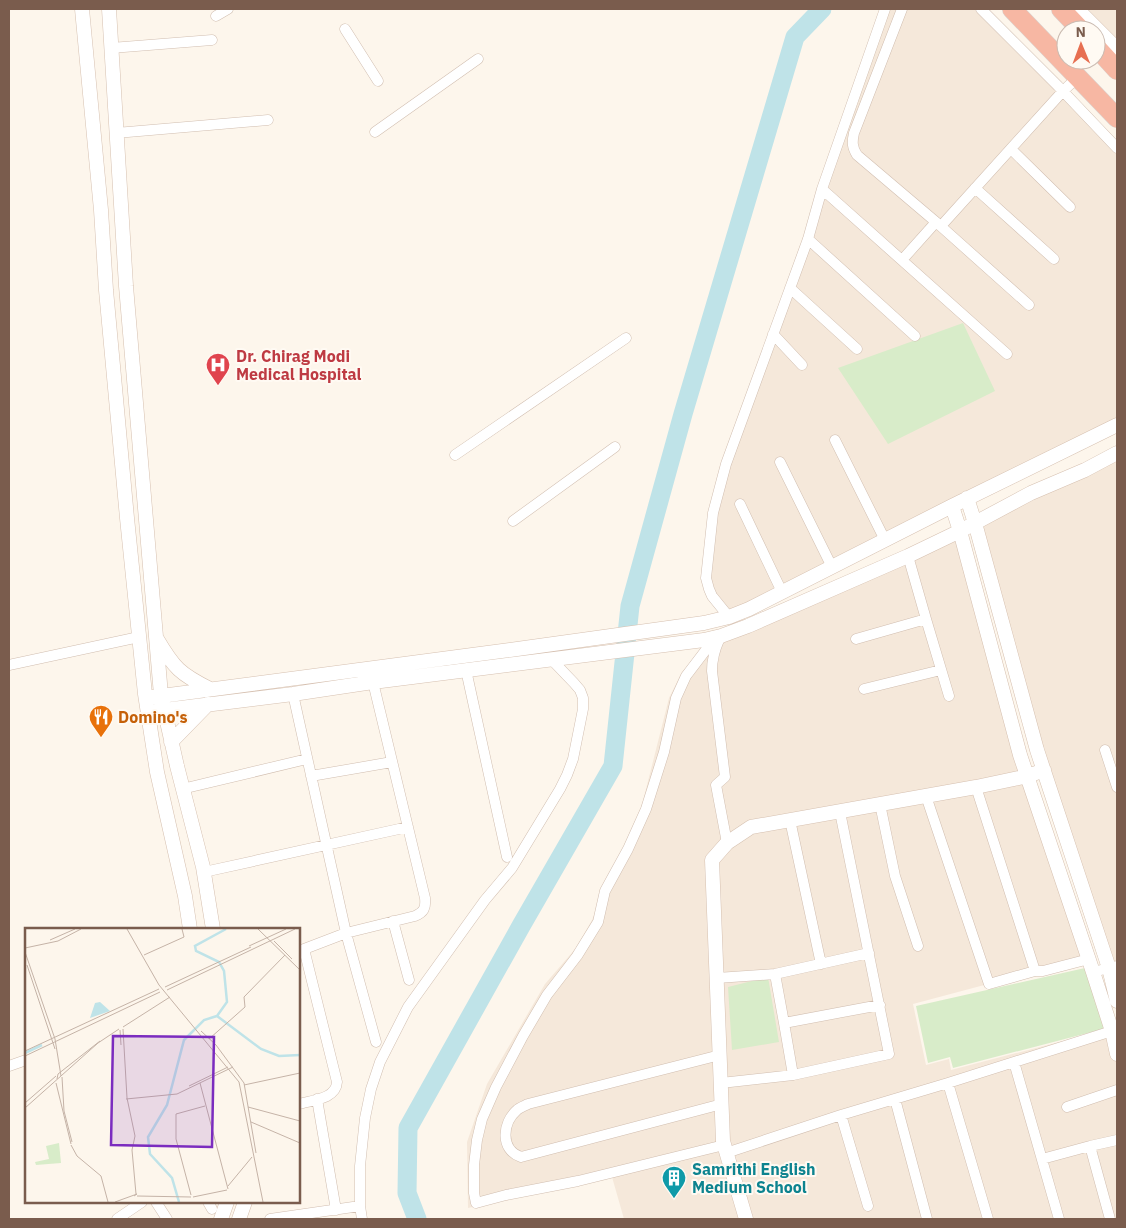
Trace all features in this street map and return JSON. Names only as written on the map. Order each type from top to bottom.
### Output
[{"type":"highway","points":[[1012,9],[1117,118]]},
{"type":"highway","points":[[1106,58],[1117,70]]},
{"type":"street","points":[[82,9],[127,518],[146,698],[157,772],[185,896],[190,928]]},
{"type":"street","points":[[109,9],[126,286],[160,695],[204,872],[213,928]]},
{"type":"street","points":[[216,16],[228,9]]},
{"type":"street","points":[[729,617],[712,596],[706,578],[713,513],[726,464],[808,240],[822,189],[884,9]]},
{"type":"street","points":[[902,9],[854,133],[853,149],[857,155],[939,224],[1029,305]]},
{"type":"street","points":[[981,9],[1117,148]]},
{"type":"street","points":[[1070,10],[1117,49]]},
{"type":"street","points":[[345,28],[378,81]]},
{"type":"street","points":[[111,48],[212,40]]},
{"type":"street","points":[[375,132],[478,59]]},
{"type":"street","points":[[902,260],[975,188],[1078,77]]},
{"type":"street","points":[[116,133],[268,120]]},
{"type":"street","points":[[1011,149],[1070,207]]},
{"type":"street","points":[[975,188],[1054,259]]},
{"type":"street","points":[[822,189],[1007,354]]},
{"type":"street","points":[[808,240],[915,336]]},
{"type":"street","points":[[790,288],[857,349]]},
{"type":"street","points":[[773,334],[802,366]]},
{"type":"street","points":[[455,455],[626,338]]},
{"type":"street","points":[[146,698],[584,640],[704,623],[729,617],[749,609],[967,498],[1117,425]]},
{"type":"street","points":[[835,440],[885,540]]},
{"type":"street","points":[[513,521],[615,447]]},
{"type":"street","points":[[148,712],[713,638],[748,626],[908,556],[1031,493],[1085,470],[1117,453]]},
{"type":"street","points":[[780,462],[832,567]]},
{"type":"street","points":[[967,498],[1044,770],[1113,967],[1117,1001]]},
{"type":"street","points":[[740,504],[782,592]]},
{"type":"street","points":[[952,506],[1020,754],[1091,966],[1112,1031],[1117,1054]]},
{"type":"street","points":[[908,556],[949,696]]},
{"type":"street","points":[[856,638],[926,619]]},
{"type":"street","points":[[156,636],[170,660],[182,673],[210,689]]},
{"type":"street","points":[[9,665],[139,637]]},
{"type":"street","points":[[713,638],[712,671],[725,777],[716,785],[727,843]]},
{"type":"street","points":[[713,638],[686,676],[676,698],[664,752],[646,809],[628,849],[605,891],[598,922],[577,956],[548,995],[523,1036],[496,1087],[482,1119],[474,1165],[476,1203],[725,1149],[896,1099],[1112,1031]]},
{"type":"street","points":[[362,1219],[360,1206],[360,1166],[365,1118],[371,1089],[380,1062],[408,1007],[485,900],[512,868],[560,789],[573,760],[583,709],[583,698],[574,682],[551,659]]},
{"type":"street","points":[[466,670],[508,857]]},
{"type":"street","points":[[864,689],[941,670]]},
{"type":"street","points":[[300,1104],[330,1095],[336,1088],[337,1082],[301,950],[346,933],[415,916],[424,910],[426,904],[373,682]]},
{"type":"street","points":[[293,694],[346,933],[376,1042]]},
{"type":"street","points":[[171,742],[208,704]]},
{"type":"street","points":[[1105,750],[1117,788]]},
{"type":"street","points":[[182,789],[307,759]]},
{"type":"street","points":[[311,776],[392,762]]},
{"type":"street","points":[[746,1219],[723,1141],[712,860],[727,843],[751,827],[976,787],[1028,776],[1044,770]]},
{"type":"street","points":[[976,787],[1035,971]]},
{"type":"street","points":[[926,796],[989,984],[1035,971],[1091,966],[1113,967]]},
{"type":"street","points":[[880,804],[895,876],[918,946]]},
{"type":"street","points":[[721,1083],[793,1075],[889,1054],[840,812]]},
{"type":"street","points":[[790,820],[821,964]]},
{"type":"street","points":[[204,872],[408,828]]},
{"type":"street","points":[[393,921],[409,980]]},
{"type":"street","points":[[717,978],[775,974],[868,953]]},
{"type":"street","points":[[775,974],[793,1075]]},
{"type":"street","points":[[784,1024],[880,1005]]},
{"type":"street","points":[[720,1054],[528,1104],[517,1109],[509,1120],[505,1129],[506,1142],[510,1151],[521,1157],[722,1104]]},
{"type":"street","points":[[9,1066],[25,1060]]},
{"type":"street","points":[[1014,1062],[1059,1219]]},
{"type":"street","points":[[948,1083],[988,1219]]},
{"type":"street","points":[[1067,1107],[1117,1090]]},
{"type":"street","points":[[317,1099],[336,1210]]},
{"type":"street","points":[[896,1099],[927,1219]]},
{"type":"street","points":[[841,1115],[868,1206]]},
{"type":"street","points":[[1042,1160],[1117,1140]]},
{"type":"street","points":[[1090,1146],[1110,1219]]},
{"type":"street","points":[[118,1219],[141,1203]]},
{"type":"street","points":[[157,1203],[167,1219]]},
{"type":"street","points":[[214,1210],[225,1203]]},
{"type":"street","points":[[239,1219],[244,1203]]},
{"type":"street","points":[[270,1219],[360,1206]]},
{"type":"shaded area","points":[[888,9],[978,9],[1117,152],[1117,422],[730,613],[713,594],[709,577],[716,512],[729,464]]},
{"type":"shaded area","points":[[1087,9],[1117,9],[1117,39],[1106,28],[1106,20],[1098,20]]},
{"type":"shaded area","points":[[1117,457],[1117,986],[1041,745],[980,524]]},
{"type":"shaded area","points":[[958,536],[1086,958],[913,1004],[926,1065],[949,1059],[951,1070],[1109,1029],[1117,1063],[1117,1219],[624,1219],[612,1177],[468,1208],[467,1142],[487,1084],[545,984],[576,948],[592,920],[642,805],[669,698],[682,672],[710,641]]},
{"type":"green space","points":[[963,323],[995,391],[888,444],[838,368]]},
{"type":"green space","points":[[1085,968],[1107,1028],[953,1068],[950,1057],[928,1063],[916,1006]]},
{"type":"green space","points":[[768,977],[779,1042],[732,1050],[728,987]]},
{"type":"waterway","points":[[417,1219],[407,1193],[408,1128],[613,766],[630,606],[683,414],[795,37],[822,9]]},
{"type":"place","name":"Dr. Chirag Modi Medical Hospital","points":[[218,386]]},
{"type":"place","name":"Domino's","points":[[101,738]]},
{"type":"place","name":"Samrithi English Medium School","points":[[674,1199]]}]
